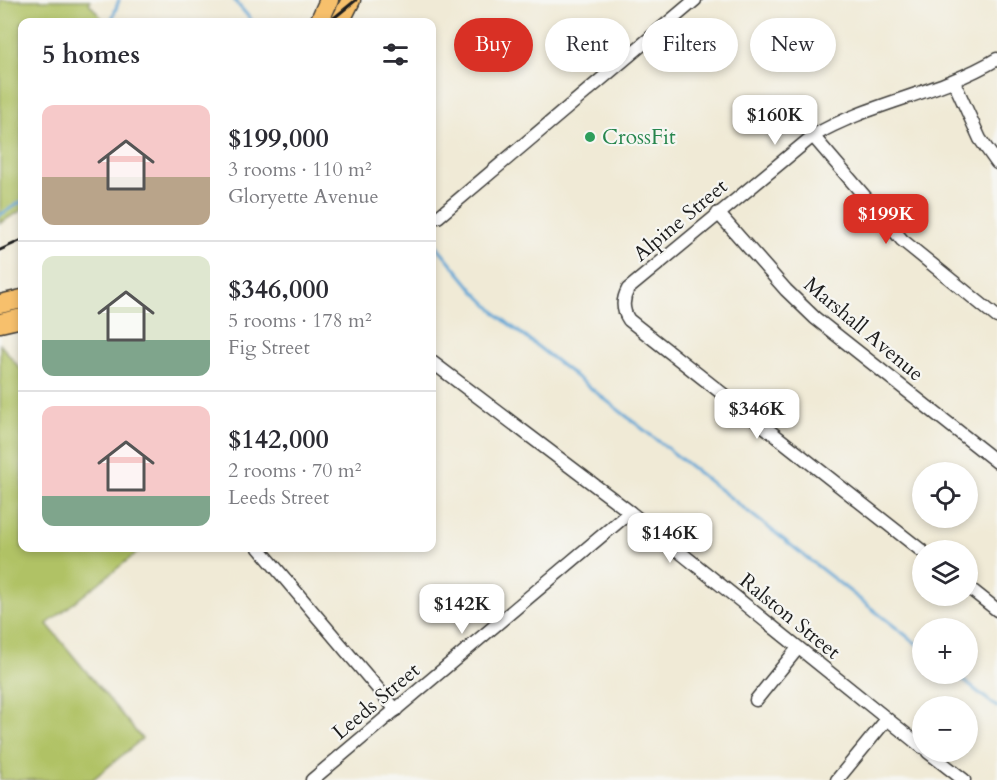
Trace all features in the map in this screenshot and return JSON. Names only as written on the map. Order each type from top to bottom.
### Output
[{"type":"main road","points":[[321,18],[329,0]]},
{"type":"main road","points":[[342,18],[351,0]]},
{"type":"main road","points":[[0,304],[18,300]]},
{"type":"main road","points":[[0,323],[18,319]]},
{"type":"street","points":[[438,217],[695,0]]},
{"type":"street","name":"Alpine Street","points":[[912,543],[629,321],[623,308],[624,296],[628,289],[813,136],[847,118],[954,82],[997,59]]},
{"type":"street","points":[[954,82],[980,139],[997,163]]},
{"type":"street","points":[[813,136],[902,240],[997,316]]},
{"type":"street","name":"Marshall Avenue","points":[[718,213],[786,290],[815,318],[997,462]]},
{"type":"street","name":"Ralston Street","points":[[436,365],[630,512],[912,739]]},
{"type":"street","name":"Leeds Street","points":[[312,780],[630,512]]},
{"type":"street","points":[[262,552],[396,710]]},
{"type":"street","points":[[978,595],[997,610]]},
{"type":"street","points":[[756,700],[798,648]]},
{"type":"street","points":[[837,780],[887,719]]},
{"type":"street","points":[[941,762],[964,780]]},
{"type":"green space","points":[[0,0],[90,0],[89,3],[102,18],[18,18],[18,212],[0,223]]},
{"type":"green space","points":[[0,344],[18,366],[18,552],[138,552],[47,624],[142,739],[92,780],[0,780]]},
{"type":"waterway","points":[[112,18],[119,0]]},
{"type":"waterway","points":[[234,0],[250,18]]},
{"type":"waterway","points":[[0,215],[18,204]]},
{"type":"waterway","points":[[436,245],[475,292],[500,317],[912,640]]},
{"type":"waterway","points":[[968,684],[997,707]]},
{"type":"railway","points":[[334,18],[356,0]]},
{"type":"railway","points":[[0,250],[18,242]]},
{"type":"place","name":"CrossFit","points":[[590,137]]}]
